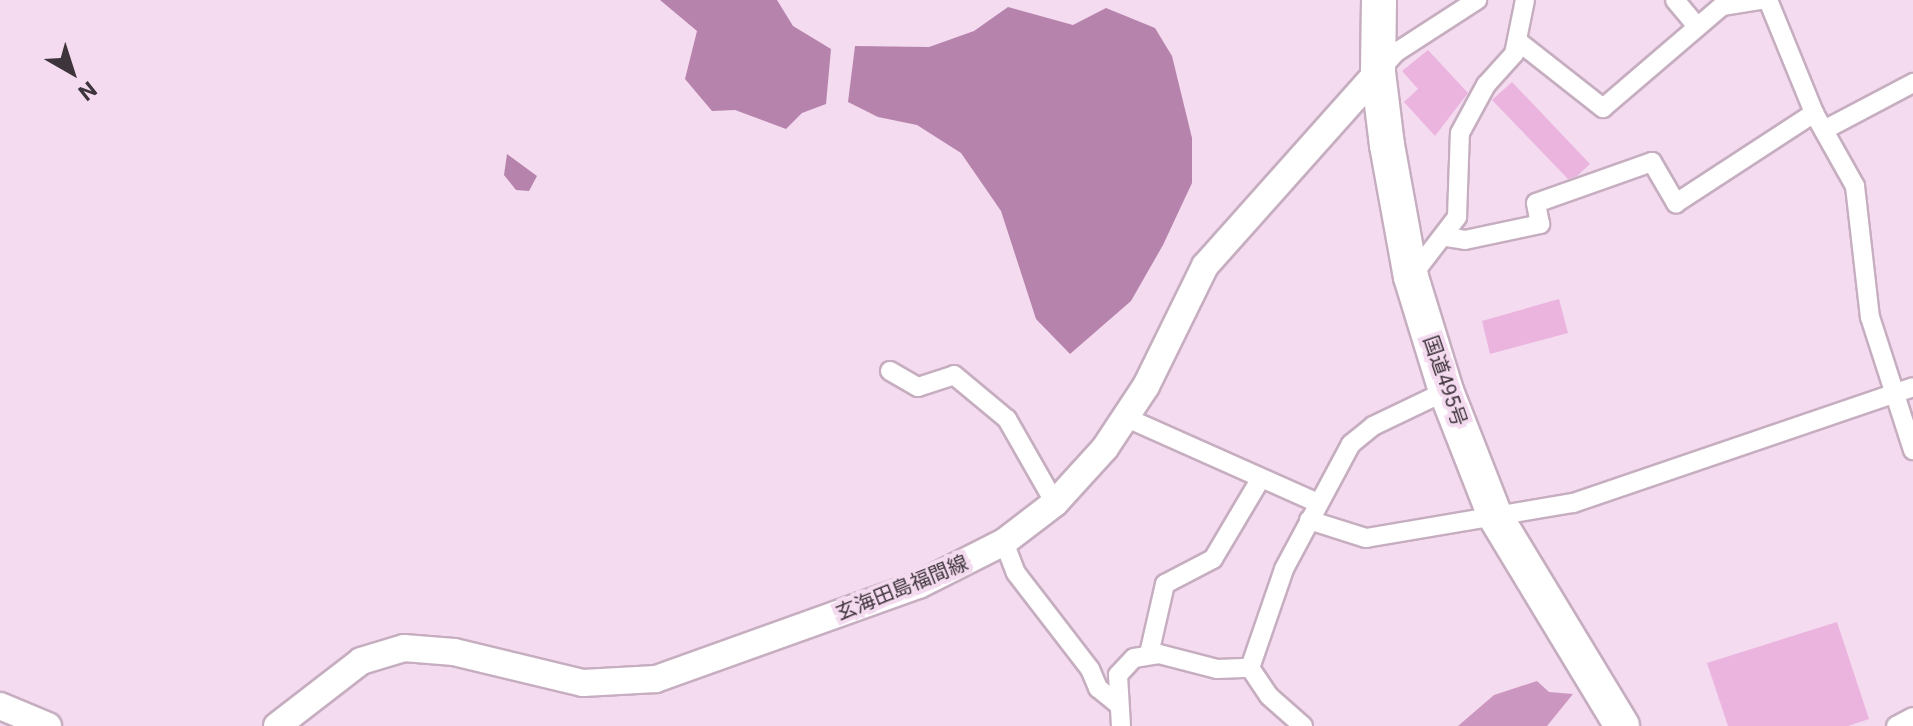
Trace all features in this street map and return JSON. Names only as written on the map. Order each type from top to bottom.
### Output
[{"type":"highway","name":"国道495号","points":[[1379,0],[1378,72],[1411,277],[1446,391],[1495,516],[1622,726]]},
{"type":"main road","name":"玄海田島福間線","points":[[277,726],[361,661],[404,648],[454,652],[583,683],[656,679],[919,585],[1004,542],[1055,503],[1127,418],[1205,266],[1378,72]]},
{"type":"main road","points":[[0,706],[48,726]]},
{"type":"street","points":[[1378,72],[1395,53],[1477,0]]},
{"type":"street","points":[[1411,277],[1447,237],[1460,201],[1464,123],[1519,42],[1525,0]]},
{"type":"street","points":[[1675,0],[1696,25]]},
{"type":"street","points":[[1519,42],[1603,108],[1696,25],[1722,6],[1760,0]]},
{"type":"street","points":[[1768,0],[1814,113],[1858,197],[1870,317],[1913,450]]},
{"type":"street","points":[[1824,130],[1871,100],[1913,83]]},
{"type":"street","points":[[1447,237],[1465,240],[1540,224],[1536,203],[1652,162],[1676,203],[1814,113]]},
{"type":"street","points":[[890,371],[918,387],[954,375],[1007,419],[1055,503]]},
{"type":"street","points":[[1127,418],[1261,478],[1366,538],[1573,503],[1913,387]]},
{"type":"street","points":[[1250,668],[1284,569],[1351,444],[1373,426],[1446,391]]},
{"type":"street","points":[[1149,654],[1165,584],[1213,559],[1261,478]]},
{"type":"street","points":[[1004,542],[1016,573],[1090,669],[1098,688],[1119,705]]},
{"type":"street","points":[[1121,726],[1122,665],[1149,654],[1217,669],[1250,668]]},
{"type":"street","points":[[1250,668],[1269,696],[1303,726]]},
{"type":"street","points":[[1896,726],[1913,717]]},
{"type":"shaded area","points":[[660,0],[777,0],[793,26],[831,49],[826,104],[802,113],[786,129],[735,110],[712,111],[685,79],[697,31]]},
{"type":"shaded area","points":[[1008,7],[1073,25],[1106,8],[1155,28],[1172,56],[1192,138],[1192,183],[1163,245],[1131,301],[1070,354],[1036,319],[1001,211],[961,153],[917,125],[878,117],[848,102],[855,46],[929,47],[974,31]]},
{"type":"shaded area","points":[[507,154],[537,176],[529,191],[516,190],[504,175]]},
{"type":"shaded area","points":[[1537,681],[1549,692],[1573,694],[1547,726],[1458,726],[1494,695]]},
{"type":"building","points":[[1428,50],[1468,93],[1435,136],[1404,102],[1418,89],[1402,71]]},
{"type":"building","points":[[1512,82],[1590,164],[1577,176],[1568,179],[1492,100]]},
{"type":"building","points":[[1559,299],[1568,333],[1490,354],[1482,321]]},
{"type":"building","points":[[1837,622],[1869,719],[1848,726],[1728,726],[1707,663]]}]
